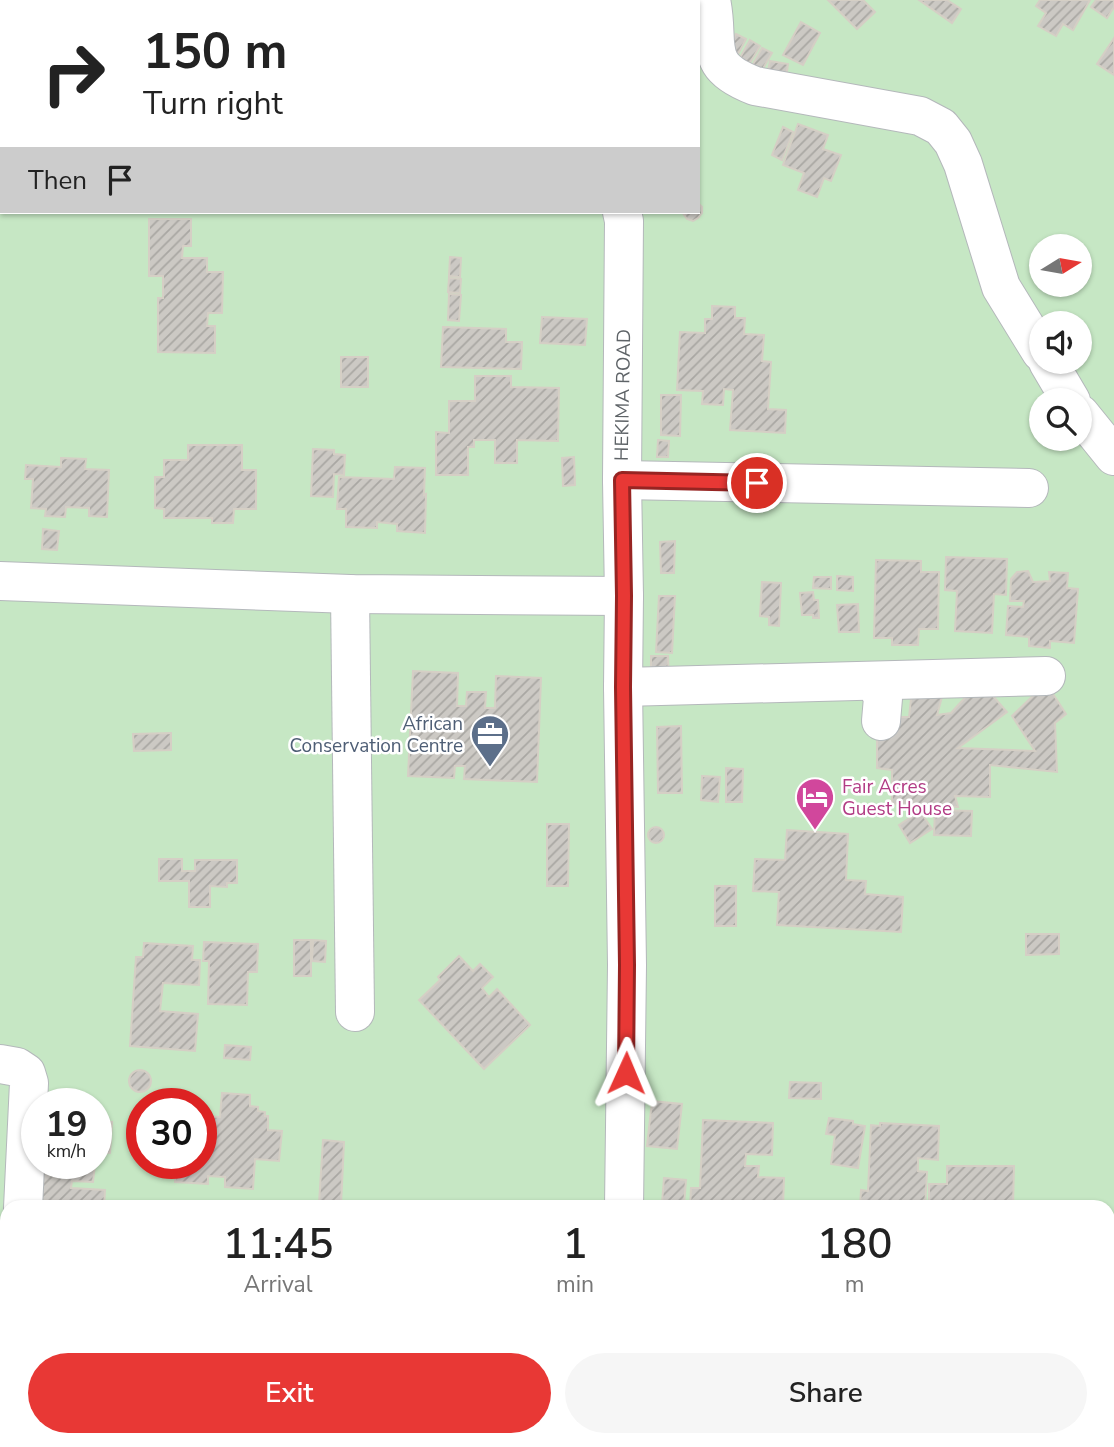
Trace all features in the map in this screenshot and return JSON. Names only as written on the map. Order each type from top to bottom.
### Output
[{"type":"street","points":[[710,0],[716,53],[724,68],[736,79],[755,86],[920,116],[941,127],[953,142],[963,164],[1001,287],[1029,332]]},
{"type":"street","name":"HEKIMA ROAD","points":[[622,214],[623,687],[627,965],[624,1200]]},
{"type":"street","points":[[1092,429],[1114,456]]},
{"type":"street","points":[[622,480],[1029,488]]},
{"type":"street","points":[[0,581],[350,594],[624,596]]},
{"type":"street","points":[[350,594],[355,1012]]},
{"type":"street","points":[[623,687],[1046,676]]},
{"type":"street","points":[[874,681],[883,698],[881,721]]},
{"type":"street","points":[[0,1064],[17,1067],[26,1073],[29,1083],[23,1200]]},
{"type":"green space","points":[[700,0],[1114,0],[1114,1200],[0,1200],[0,214],[700,214]]},
{"type":"building","points":[[828,0],[863,0],[875,12],[857,29]]},
{"type":"building","points":[[919,0],[947,0],[961,9],[952,23]]},
{"type":"building","points":[[1040,0],[1090,0],[1073,30],[1063,24],[1056,36],[1038,26],[1046,13],[1036,6]]},
{"type":"building","points":[[1096,0],[1114,0],[1114,7],[1107,18],[1091,7]]},
{"type":"building","points":[[801,22],[820,33],[803,65],[783,55]]},
{"type":"building","points":[[736,34],[746,39],[734,62],[724,57]]},
{"type":"building","points":[[1114,38],[1114,75],[1097,64]]},
{"type":"building","points":[[750,40],[760,46],[747,68],[737,63]]},
{"type":"building","points":[[762,48],[772,53],[757,79],[748,73]]},
{"type":"building","points":[[770,61],[788,64],[785,84],[768,70]]},
{"type":"building","points":[[798,124],[828,135],[823,149],[841,155],[831,181],[824,178],[817,197],[798,190],[804,173],[783,165]]},
{"type":"building","points":[[783,127],[793,132],[782,160],[772,155]]},
{"type":"building","points":[[700,205],[702,207],[702,213],[698,218],[693,221],[683,214],[700,214]]},
{"type":"building","points":[[149,219],[191,219],[191,246],[183,246],[182,258],[207,258],[207,272],[223,272],[222,313],[208,313],[207,326],[215,326],[215,353],[158,352],[158,298],[163,298],[163,276],[149,276]]},
{"type":"building","points":[[450,257],[461,258],[460,277],[449,276]]},
{"type":"building","points":[[449,278],[461,279],[460,293],[448,292]]},
{"type":"building","points":[[449,294],[461,295],[459,321],[448,320]]},
{"type":"building","points":[[712,306],[735,307],[735,318],[745,318],[744,334],[764,335],[762,361],[771,362],[768,409],[786,410],[785,433],[730,430],[733,390],[724,389],[723,405],[702,404],[703,391],[677,390],[680,332],[705,333],[705,319],[712,319]]},
{"type":"building","points":[[542,317],[587,319],[585,345],[540,343]]},
{"type":"building","points":[[443,327],[506,329],[506,342],[522,342],[521,369],[441,367]]},
{"type":"building","points":[[341,357],[368,357],[368,387],[341,387]]},
{"type":"building","points":[[475,376],[511,376],[511,387],[559,388],[558,441],[517,440],[517,463],[495,463],[495,440],[474,440],[474,447],[468,447],[468,475],[436,475],[436,432],[449,433],[449,401],[475,401]]},
{"type":"building","points":[[661,395],[681,395],[680,436],[661,435]]},
{"type":"building","points":[[658,440],[669,441],[668,457],[657,457]]},
{"type":"building","points":[[188,445],[242,445],[242,470],[256,470],[256,509],[234,509],[233,523],[212,523],[212,518],[164,518],[164,509],[155,508],[155,477],[164,477],[164,460],[188,460]]},
{"type":"building","points":[[313,449],[334,450],[334,454],[345,455],[344,475],[334,474],[333,497],[311,496]]},
{"type":"building","points":[[574,457],[575,485],[563,486],[562,458]]},
{"type":"building","points":[[61,458],[86,459],[85,469],[109,470],[107,517],[89,516],[89,508],[66,507],[65,517],[45,516],[46,509],[31,508],[33,479],[25,479],[26,465],[61,467]]},
{"type":"building","points":[[395,467],[425,468],[425,533],[397,531],[397,524],[377,522],[377,528],[346,527],[346,509],[337,509],[339,477],[394,479]]},
{"type":"building","points":[[43,529],[59,531],[57,550],[42,549]]},
{"type":"building","points":[[675,541],[674,573],[661,573],[660,542]]},
{"type":"building","points":[[946,557],[1007,559],[1006,595],[994,594],[992,633],[955,631],[957,591],[945,590]]},
{"type":"building","points":[[876,560],[921,561],[921,572],[939,572],[938,629],[919,629],[918,645],[892,645],[892,638],[874,638]]},
{"type":"building","points":[[1028,571],[1033,582],[1050,581],[1049,572],[1068,573],[1067,588],[1078,589],[1074,643],[1050,641],[1050,648],[1029,646],[1029,637],[1006,635],[1008,606],[1023,607],[1024,601],[1010,601],[1011,579],[1017,572]]},
{"type":"building","points":[[837,576],[853,577],[853,591],[837,590]]},
{"type":"building","points":[[814,577],[831,577],[831,589],[813,588]]},
{"type":"building","points":[[762,582],[781,583],[779,626],[769,625],[769,617],[760,616]]},
{"type":"building","points":[[813,592],[814,600],[818,600],[819,618],[802,615],[800,593]]},
{"type":"building","points":[[659,596],[675,596],[672,653],[656,652]]},
{"type":"building","points":[[858,604],[859,632],[839,632],[837,605]]},
{"type":"building","points":[[651,656],[668,656],[669,680],[651,680]]},
{"type":"building","points":[[413,671],[458,673],[457,706],[466,706],[467,692],[486,692],[485,708],[495,708],[496,676],[541,678],[537,782],[464,779],[465,766],[455,766],[454,778],[408,776]]},
{"type":"building","points":[[980,681],[1007,712],[958,748],[1035,751],[1012,716],[1046,683],[1066,714],[1055,723],[1057,772],[990,765],[990,797],[955,796],[958,807],[892,804],[892,770],[877,768],[877,729],[895,717],[909,717],[912,690],[942,697],[937,715],[951,713]]},
{"type":"building","points":[[681,726],[682,793],[658,793],[657,727]]},
{"type":"building","points":[[171,733],[171,750],[134,751],[133,734]]},
{"type":"building","points":[[726,768],[743,769],[742,802],[726,802]]},
{"type":"building","points":[[702,776],[720,777],[718,802],[701,800]]},
{"type":"building","points":[[935,810],[972,811],[971,836],[934,835]]},
{"type":"building","points":[[920,811],[932,829],[910,843],[899,825]]},
{"type":"building","points":[[547,824],[569,824],[568,886],[547,886]]},
{"type":"building","points":[[656,827],[662,829],[662,841],[656,843],[650,841],[648,835],[650,829]]},
{"type":"building","points":[[787,830],[848,834],[846,880],[866,881],[865,894],[903,897],[901,932],[777,925],[779,892],[753,891],[755,859],[785,860]]},
{"type":"building","points":[[159,859],[182,859],[182,871],[195,871],[195,860],[237,860],[237,883],[227,883],[227,887],[210,886],[210,907],[189,907],[189,881],[159,881]]},
{"type":"building","points":[[715,886],[736,886],[736,926],[715,926]]},
{"type":"building","points":[[1026,934],[1059,934],[1059,954],[1026,955]]},
{"type":"building","points":[[294,940],[311,940],[311,976],[294,976]]},
{"type":"building","points":[[313,940],[326,941],[325,962],[312,961]]},
{"type":"building","points":[[204,942],[258,944],[257,972],[248,972],[247,1005],[208,1004],[209,961],[203,961]]},
{"type":"building","points":[[144,943],[193,946],[192,960],[200,960],[199,985],[163,983],[160,1011],[198,1014],[195,1051],[130,1046],[136,957],[143,957]]},
{"type":"building","points":[[459,956],[473,971],[480,964],[493,977],[482,988],[489,997],[497,989],[530,1025],[484,1069],[419,1000]]},
{"type":"building","points":[[225,1045],[251,1047],[250,1060],[224,1058]]},
{"type":"building","points":[[136,1071],[144,1071],[150,1077],[150,1085],[147,1088],[133,1088],[130,1085],[130,1077]]},
{"type":"building","points":[[790,1082],[821,1083],[821,1099],[789,1098]]},
{"type":"building","points":[[222,1093],[250,1095],[250,1106],[258,1107],[258,1111],[265,1112],[265,1116],[268,1116],[268,1130],[282,1131],[279,1161],[255,1159],[253,1189],[225,1187],[225,1177],[217,1177],[217,1117],[220,1117]]},
{"type":"building","points":[[652,1101],[682,1104],[677,1149],[647,1146]]},
{"type":"building","points":[[829,1118],[853,1121],[853,1124],[865,1126],[858,1168],[831,1164],[835,1135],[826,1134]]},
{"type":"building","points":[[703,1120],[773,1123],[772,1155],[746,1154],[745,1166],[759,1166],[758,1177],[784,1178],[783,1200],[690,1200],[691,1188],[700,1188]]},
{"type":"building","points":[[880,1123],[939,1126],[938,1160],[918,1158],[918,1171],[927,1172],[925,1200],[860,1200],[861,1190],[868,1191],[871,1125],[880,1126]]},
{"type":"building","points":[[323,1140],[344,1142],[341,1200],[319,1200]]},
{"type":"building","points":[[947,1166],[1014,1166],[1013,1200],[929,1200],[929,1184],[947,1184]]},
{"type":"building","points":[[664,1178],[686,1180],[684,1200],[662,1200]]},
{"type":"building","points":[[40,1179],[93,1179],[93,1182],[72,1181],[71,1188],[105,1190],[104,1200],[38,1200]]},
{"type":"building","points":[[175,1179],[208,1179],[208,1184],[175,1182]]},
{"type":"place","name":"African Conservation Centre","points":[[490,768]]},
{"type":"place","name":"Fair Acres Guest House","points":[[815,831]]},
{"type":"route","points":[[626,1073],[622,480],[757,483]]}]
